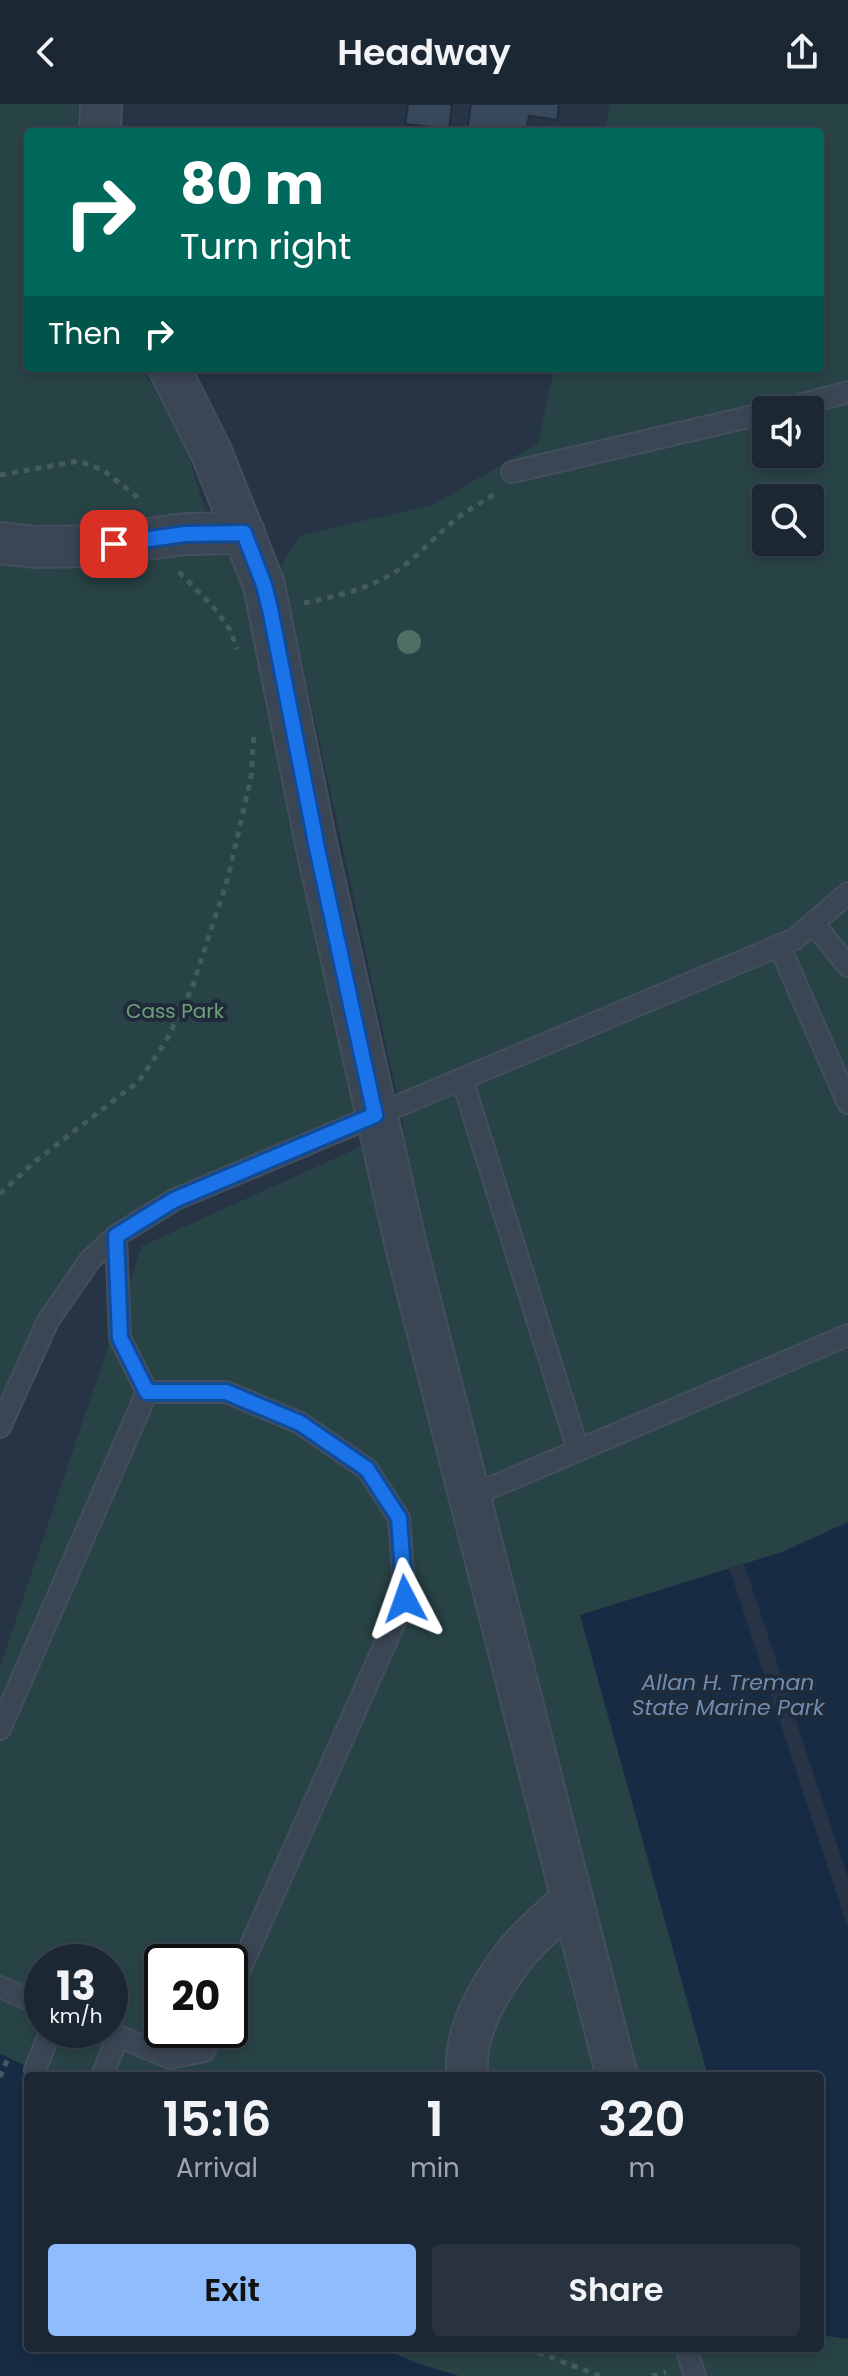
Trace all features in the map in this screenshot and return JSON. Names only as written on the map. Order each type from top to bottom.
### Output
[{"type":"street","points":[[100,128],[101,104]]},
{"type":"street","points":[[171,372],[212,454],[264,585],[375,1115],[616,2072]]},
{"type":"street","points":[[0,543],[34,547],[92,546],[185,534],[244,533]]},
{"type":"street","points":[[467,2072],[465,2060],[476,2017],[514,1956],[572,1899]]},
{"type":"lane","points":[[824,398],[848,392]]},
{"type":"lane","points":[[512,472],[752,416]]},
{"type":"lane","points":[[0,1427],[48,1321],[90,1260],[116,1236],[174,1200],[795,939],[848,893]]},
{"type":"lane","points":[[813,923],[848,966]]},
{"type":"lane","points":[[779,945],[848,1103]]},
{"type":"lane","points":[[462,1079],[578,1450]]},
{"type":"lane","points":[[116,1236],[120,1338],[147,1392]]},
{"type":"lane","points":[[469,1497],[848,1335]]},
{"type":"lane","points":[[0,1729],[147,1392]]},
{"type":"lane","points":[[147,1392],[226,1392],[300,1423],[367,1469],[399,1518],[405,1599],[248,1952]]},
{"type":"lane","points":[[0,1987],[24,1997]]},
{"type":"lane","points":[[35,2070],[44,2048]]},
{"type":"lane","points":[[103,2072],[108,2048]]},
{"type":"lane","points":[[146,2048],[170,2058],[204,2051],[205,2048]]},
{"type":"lane","points":[[687,2352],[695,2376]]},
{"type":"path","points":[[0,475],[79,461],[103,470],[136,496],[158,539],[185,579],[217,611],[230,630],[239,654]]},
{"type":"path","points":[[290,605],[336,596],[396,572],[454,521],[502,489],[512,472]]},
{"type":"path","points":[[0,1194],[33,1163],[139,1081],[166,1041],[192,988],[228,878],[251,777],[256,720]]},
{"type":"path","points":[[537,2352],[600,2376]]},
{"type":"green space","name":"Cass Park","points":[[0,104],[78,104],[78,128],[24,128],[24,372],[145,372],[187,452],[206,512],[247,575],[375,1115],[133,1225],[83,1270],[0,1426]]},
{"type":"green space","name":"Allan H. Treman State Marine Park","points":[[610,104],[848,104],[848,2376],[459,2376],[391,2352],[824,2352],[824,2072],[39,2072],[0,2054],[0,1667],[142,1246],[404,1127],[281,566],[301,535],[433,505],[538,443],[553,372],[824,372],[824,128],[605,128]]},
{"type":"water","name":"Allan H. Treman State Marine Park","points":[[848,1522],[848,2339],[824,2336],[824,2072],[707,2072],[580,1615],[782,1552]]},
{"type":"water","points":[[0,2054],[39,2072],[24,2072],[24,2352],[391,2352],[459,2376],[0,2376]]},
{"type":"pier","points":[[744,1564],[848,1878],[848,1928],[729,1568]]},
{"type":"building","points":[[408,104],[452,104],[449,128],[405,124]]},
{"type":"building","points":[[471,104],[559,104],[557,120],[529,116],[527,128],[468,128]]},
{"type":"route","points":[[114,544],[185,534],[244,533],[270,609],[317,848],[375,1115],[174,1200],[116,1236],[120,1338],[147,1392],[226,1392],[300,1423],[367,1469],[399,1518],[405,1599]]}]
